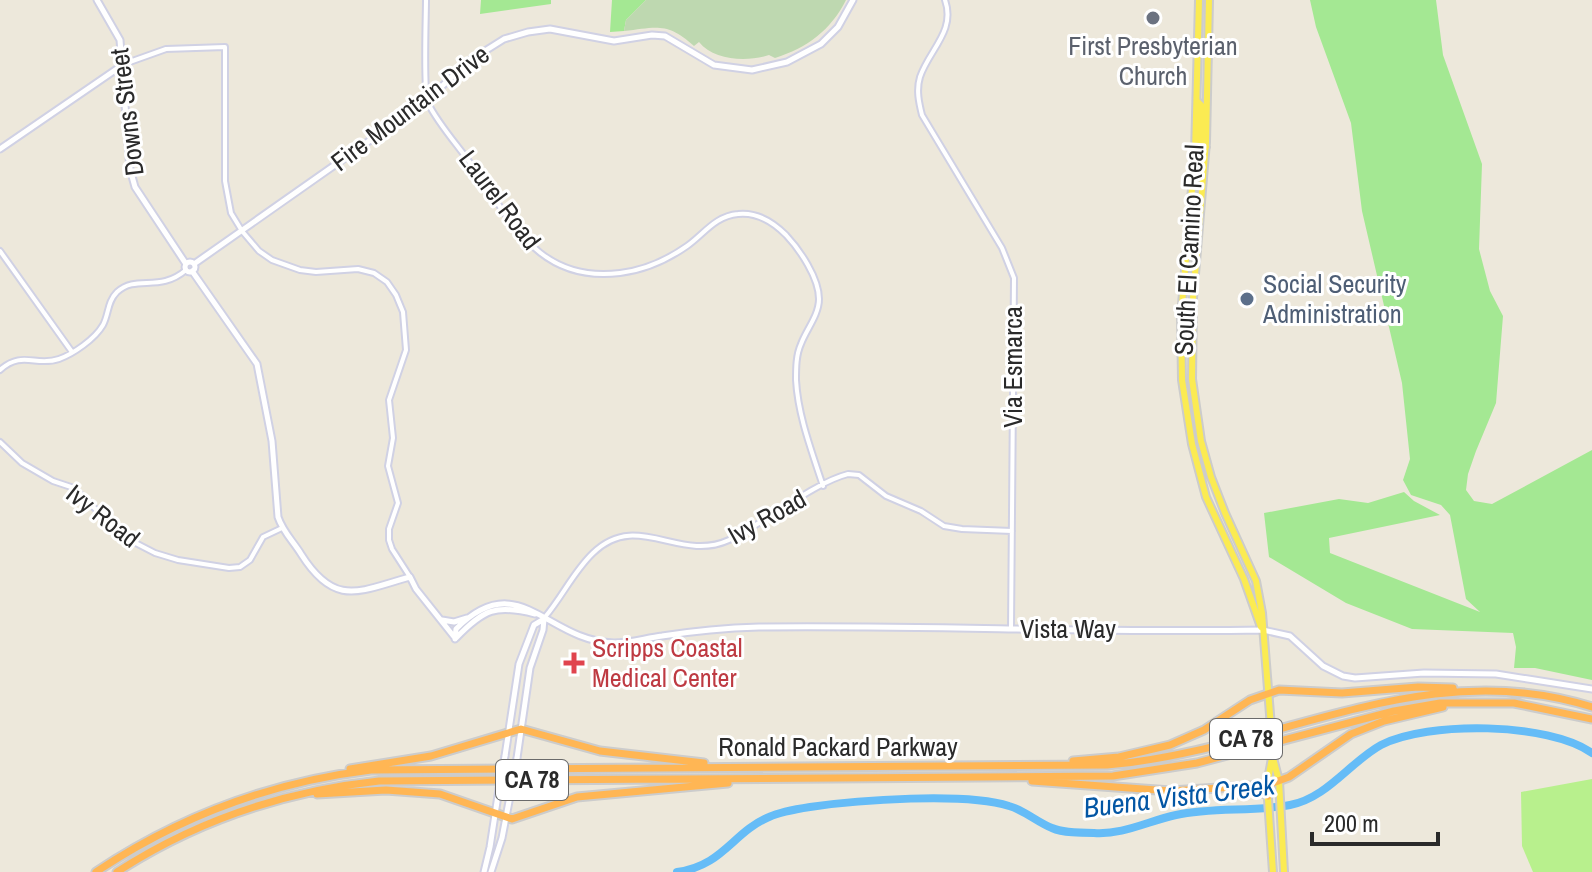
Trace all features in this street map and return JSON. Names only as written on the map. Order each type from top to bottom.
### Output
[{"type":"highway","points":[[1029,766],[1119,757],[1159,749],[1194,735],[1250,700],[1279,690],[1342,693],[1444,686],[1459,690]]},
{"type":"highway","name":"Ronald Packard Parkway","points":[[96,872],[164,831],[247,796],[310,779],[395,769],[1107,765],[1176,756],[1389,700],[1459,690],[1531,694],[1592,707]]},
{"type":"highway","points":[[994,777],[1148,790],[1267,785],[1279,781],[1338,741],[1367,727],[1466,701]]},
{"type":"highway","name":"Ronald Packard Parkway","points":[[117,872],[200,826],[283,797],[341,785],[415,779],[1113,776],[1216,759],[1394,711],[1466,701],[1514,703],[1592,719]]},
{"type":"highway","points":[[310,779],[373,764],[431,756],[521,729],[609,753],[673,761],[770,767]]},
{"type":"highway","points":[[283,797],[409,790],[440,794],[512,819],[591,794],[783,778]]},
{"type":"highway","points":[[1252,787],[1268,796]]},
{"type":"main road","name":"Downs Street","points":[[97,0],[120,40],[128,145],[135,187],[257,364],[272,441],[278,517],[282,528]]},
{"type":"main road","name":"Fire Mountain Drive","points":[[188,268],[426,101],[482,51],[504,39],[550,29],[614,41],[665,36],[714,65],[741,70],[770,67],[821,44],[838,27],[853,0]]},
{"type":"main road","name":"South El Camino Real","points":[[1199,0],[1197,101],[1181,316],[1186,413],[1207,500],[1244,579],[1263,630]]},
{"type":"main road","name":"South El Camino Real","points":[[1209,0],[1206,147],[1192,318],[1192,369],[1201,441],[1216,491],[1256,581],[1269,692],[1272,754]]},
{"type":"main road","points":[[0,149],[124,64]]},
{"type":"main road","points":[[1197,101],[1201,105],[1201,141],[1206,147]]},
{"type":"main road","points":[[282,528],[313,573],[334,587],[359,592],[410,577],[455,639]]},
{"type":"main road","name":"Vista Way","points":[[441,620],[454,622],[468,618],[500,602],[522,605],[584,638],[614,643],[745,627],[1263,630],[1290,636],[1323,666],[1343,676],[1496,674],[1592,689]]},
{"type":"main road","name":"Vista Way","points":[[455,639],[479,617],[499,608],[535,614]]},
{"type":"main road","points":[[455,639],[456,629],[468,618]]},
{"type":"main road","points":[[491,872],[511,791],[530,668],[544,619]]},
{"type":"main road","points":[[484,872],[522,654],[534,625],[544,619]]},
{"type":"main road","points":[[1272,754],[1279,781],[1284,872]]},
{"type":"main road","points":[[1272,754],[1267,785],[1273,872]]},
{"type":"street","points":[[426,0],[426,101]]},
{"type":"street","name":"Via Esmarca","points":[[945,0],[946,27],[920,76],[919,106],[1002,248],[1014,278],[1011,629]]},
{"type":"street","points":[[124,64],[166,49],[225,47],[225,181],[231,213],[242,231],[259,251],[278,263],[316,272],[358,269],[374,273],[387,282],[396,295],[406,328],[406,350],[389,400],[393,438],[388,466],[398,503],[389,529],[389,540],[410,577]]},
{"type":"street","name":"Laurel Road","points":[[426,101],[525,240],[559,266],[599,274],[646,267],[686,247],[714,223],[737,214],[761,217],[785,235],[797,249],[816,284],[819,300],[800,346],[796,382],[806,431],[823,486]]},
{"type":"street","points":[[0,251],[72,352]]},
{"type":"street","points":[[0,370],[14,360],[51,361],[72,352],[95,336],[103,325],[111,299],[118,292],[132,284],[171,281],[188,268]]},
{"type":"street","name":"Ivy Road","points":[[0,442],[22,463],[85,496],[124,537],[167,556],[229,568],[240,567],[250,560],[263,537],[282,528]]},
{"type":"street","name":"Ivy Road","points":[[544,619],[594,552],[613,540],[637,535],[689,547],[716,544],[841,476],[859,475],[886,496],[921,511],[944,526],[1012,531]]},
{"type":"green space","points":[[481,0],[551,0],[551,4],[480,14]]},
{"type":"green space","points":[[612,0],[646,0],[626,20],[624,31],[610,32]]},
{"type":"green space","points":[[646,0],[846,0],[825,29],[797,49],[775,58],[769,55],[742,59],[713,53],[699,42],[694,46],[677,33],[662,28],[624,31],[626,20]]},
{"type":"green space","points":[[1310,0],[1436,0],[1443,55],[1482,164],[1479,249],[1490,291],[1503,316],[1496,403],[1468,474],[1466,490],[1474,501],[1492,504],[1592,450],[1592,680],[1535,668],[1514,668],[1516,647],[1513,633],[1412,629],[1346,603],[1269,557],[1264,513],[1339,499],[1368,503],[1404,492],[1440,515],[1329,538],[1330,553],[1480,612],[1466,599],[1450,515],[1441,505],[1411,495],[1403,480],[1410,459],[1402,383],[1362,211],[1351,123],[1316,27]]},
{"type":"green space","points":[[1592,779],[1592,872],[1533,872],[1522,846],[1521,792]]},
{"type":"waterway","name":"Buena Vista Creek","points":[[677,872],[706,863],[769,817],[810,807],[882,800],[966,799],[1009,806],[1061,831],[1105,833],[1190,813],[1276,807],[1303,801],[1327,787],[1381,745],[1427,732],[1488,728],[1518,731],[1547,735],[1592,753]]},
{"type":"place","name":"First Presbyterian Church","points":[[1153,18]]},
{"type":"place","name":"Social Security Administration","points":[[1247,299]]},
{"type":"place","name":"Scripps Coastal Medical Center","points":[[574,663]]}]
